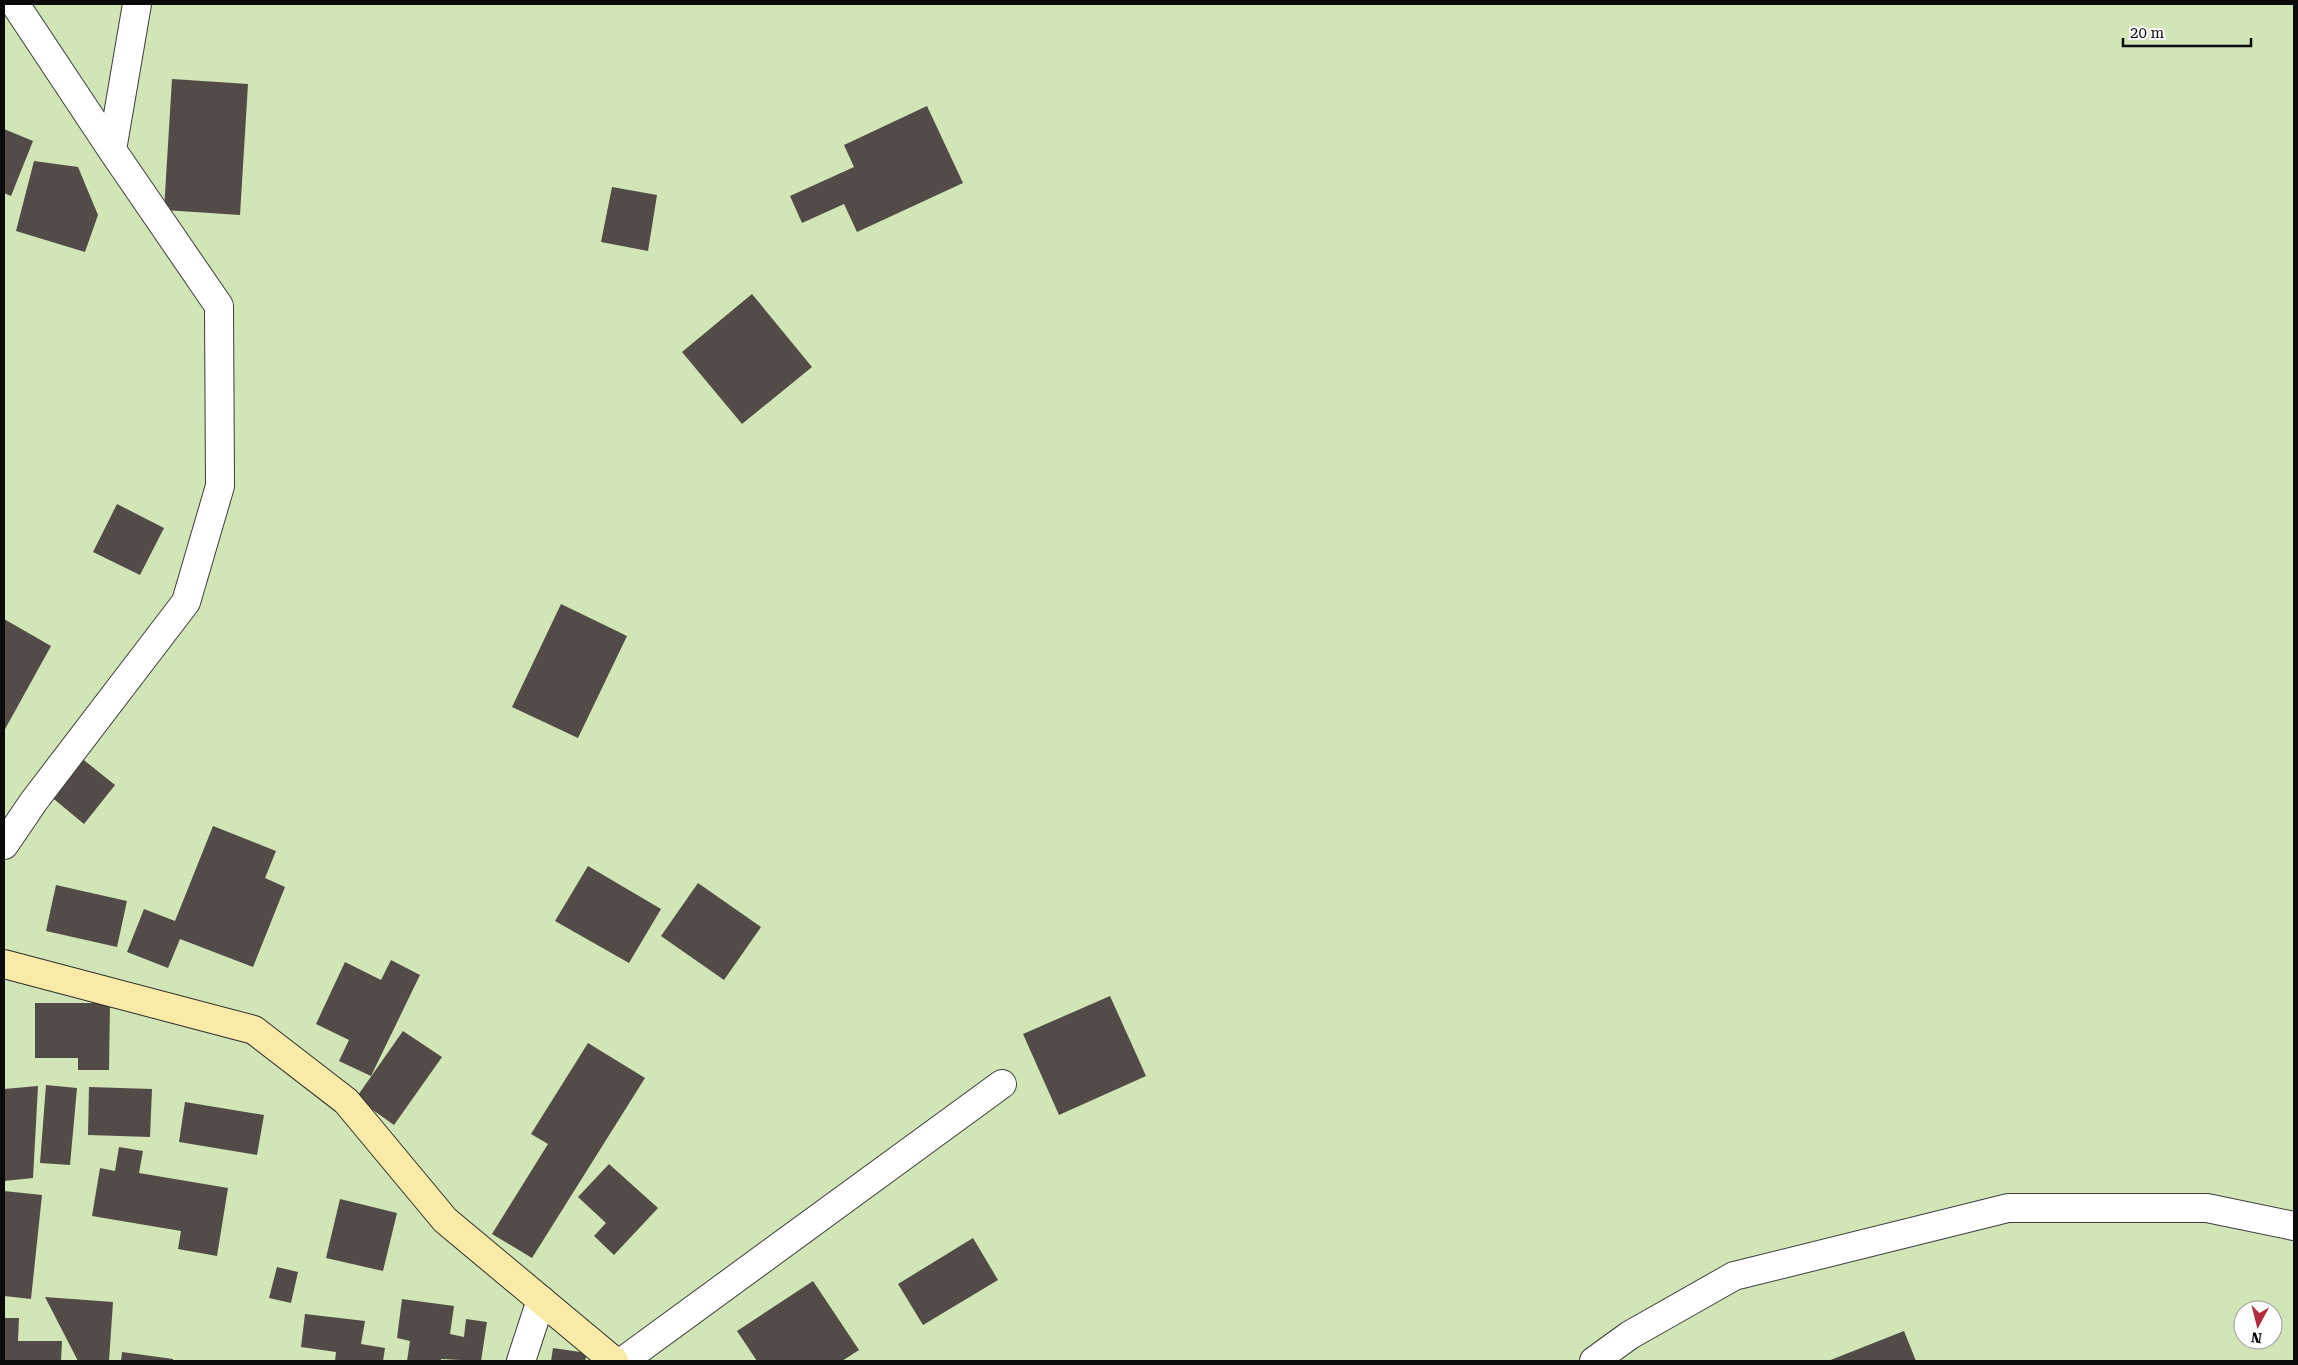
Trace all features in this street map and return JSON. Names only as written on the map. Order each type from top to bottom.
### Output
[{"type":"street","points":[[4,845],[34,801],[186,602],[220,486],[219,306],[15,4]]},
{"type":"street","points":[[112,150],[137,4]]},
{"type":"street","points":[[4,964],[254,1030],[346,1101],[445,1220],[614,1361]]},
{"type":"street","points":[[623,1361],[1002,1084]]},
{"type":"street","points":[[1594,1361],[1630,1335],[1734,1276],[2008,1208],[2207,1208],[2294,1226]]},
{"type":"street","points":[[521,1361],[541,1300]]},
{"type":"green space","points":[[4,4],[2294,4],[2294,1361],[4,1361]]},
{"type":"building","points":[[172,79],[248,84],[240,215],[164,210]]},
{"type":"building","points":[[927,106],[963,183],[857,232],[844,204],[802,223],[790,196],[854,167],[844,145]]},
{"type":"building","points":[[4,129],[33,141],[11,196],[4,193]]},
{"type":"building","points":[[34,161],[78,167],[98,215],[85,252],[16,231]]},
{"type":"building","points":[[612,187],[657,195],[648,251],[601,242]]},
{"type":"building","points":[[752,294],[812,367],[742,424],[682,352]]},
{"type":"building","points":[[117,504],[164,528],[140,575],[93,552]]},
{"type":"building","points":[[561,604],[627,636],[578,738],[512,707]]},
{"type":"building","points":[[4,619],[51,646],[4,731]]},
{"type":"building","points":[[80,757],[115,785],[84,824],[49,795]]},
{"type":"building","points":[[213,826],[276,851],[265,878],[285,887],[253,967],[180,939],[168,968],[127,952],[144,909],[175,921]]},
{"type":"building","points":[[588,866],[661,909],[629,963],[555,921]]},
{"type":"building","points":[[698,883],[761,927],[724,980],[661,936]]},
{"type":"building","points":[[56,885],[127,901],[117,947],[46,931]]},
{"type":"building","points":[[391,960],[420,975],[371,1076],[339,1061],[349,1040],[316,1024],[345,962],[381,980]]},
{"type":"building","points":[[1110,996],[1146,1076],[1059,1115],[1023,1034]]},
{"type":"building","points":[[35,1003],[110,1003],[109,1070],[78,1070],[78,1058],[35,1058]]},
{"type":"building","points":[[403,1031],[442,1057],[394,1125],[356,1098]]},
{"type":"building","points":[[588,1043],[645,1078],[532,1258],[492,1234],[548,1144],[531,1134]]},
{"type":"building","points":[[46,1085],[77,1088],[70,1165],[40,1163]]},
{"type":"building","points":[[38,1086],[33,1178],[4,1181],[4,1089]]},
{"type":"building","points":[[89,1087],[152,1089],[150,1137],[88,1135]]},
{"type":"building","points":[[185,1102],[264,1115],[257,1155],[179,1142]]},
{"type":"building","points":[[119,1147],[143,1151],[139,1173],[228,1188],[217,1256],[178,1249],[181,1231],[92,1216],[100,1168],[115,1171]]},
{"type":"building","points":[[609,1164],[658,1208],[614,1255],[594,1236],[606,1223],[578,1197]]},
{"type":"building","points":[[4,1191],[42,1195],[31,1299],[4,1296]]},
{"type":"building","points":[[340,1199],[397,1213],[383,1271],[326,1258]]},
{"type":"building","points":[[973,1238],[998,1280],[923,1325],[898,1284]]},
{"type":"building","points":[[277,1267],[298,1272],[291,1303],[269,1298]]},
{"type":"building","points":[[813,1281],[859,1350],[842,1361],[757,1361],[737,1331]]},
{"type":"building","points":[[45,1297],[113,1302],[109,1361],[78,1361]]},
{"type":"building","points":[[402,1299],[454,1306],[450,1334],[464,1337],[466,1319],[487,1322],[481,1361],[441,1359],[441,1361],[407,1361],[410,1341],[397,1338]]},
{"type":"building","points":[[305,1314],[365,1321],[361,1344],[385,1348],[383,1361],[335,1361],[336,1352],[301,1347]]},
{"type":"building","points":[[4,1318],[19,1318],[18,1341],[62,1341],[61,1361],[4,1361]]},
{"type":"building","points":[[1904,1331],[1916,1361],[1828,1361]]},
{"type":"building","points":[[553,1348],[587,1353],[585,1361],[551,1361]]},
{"type":"building","points":[[122,1352],[173,1359],[173,1361],[121,1361]]}]
